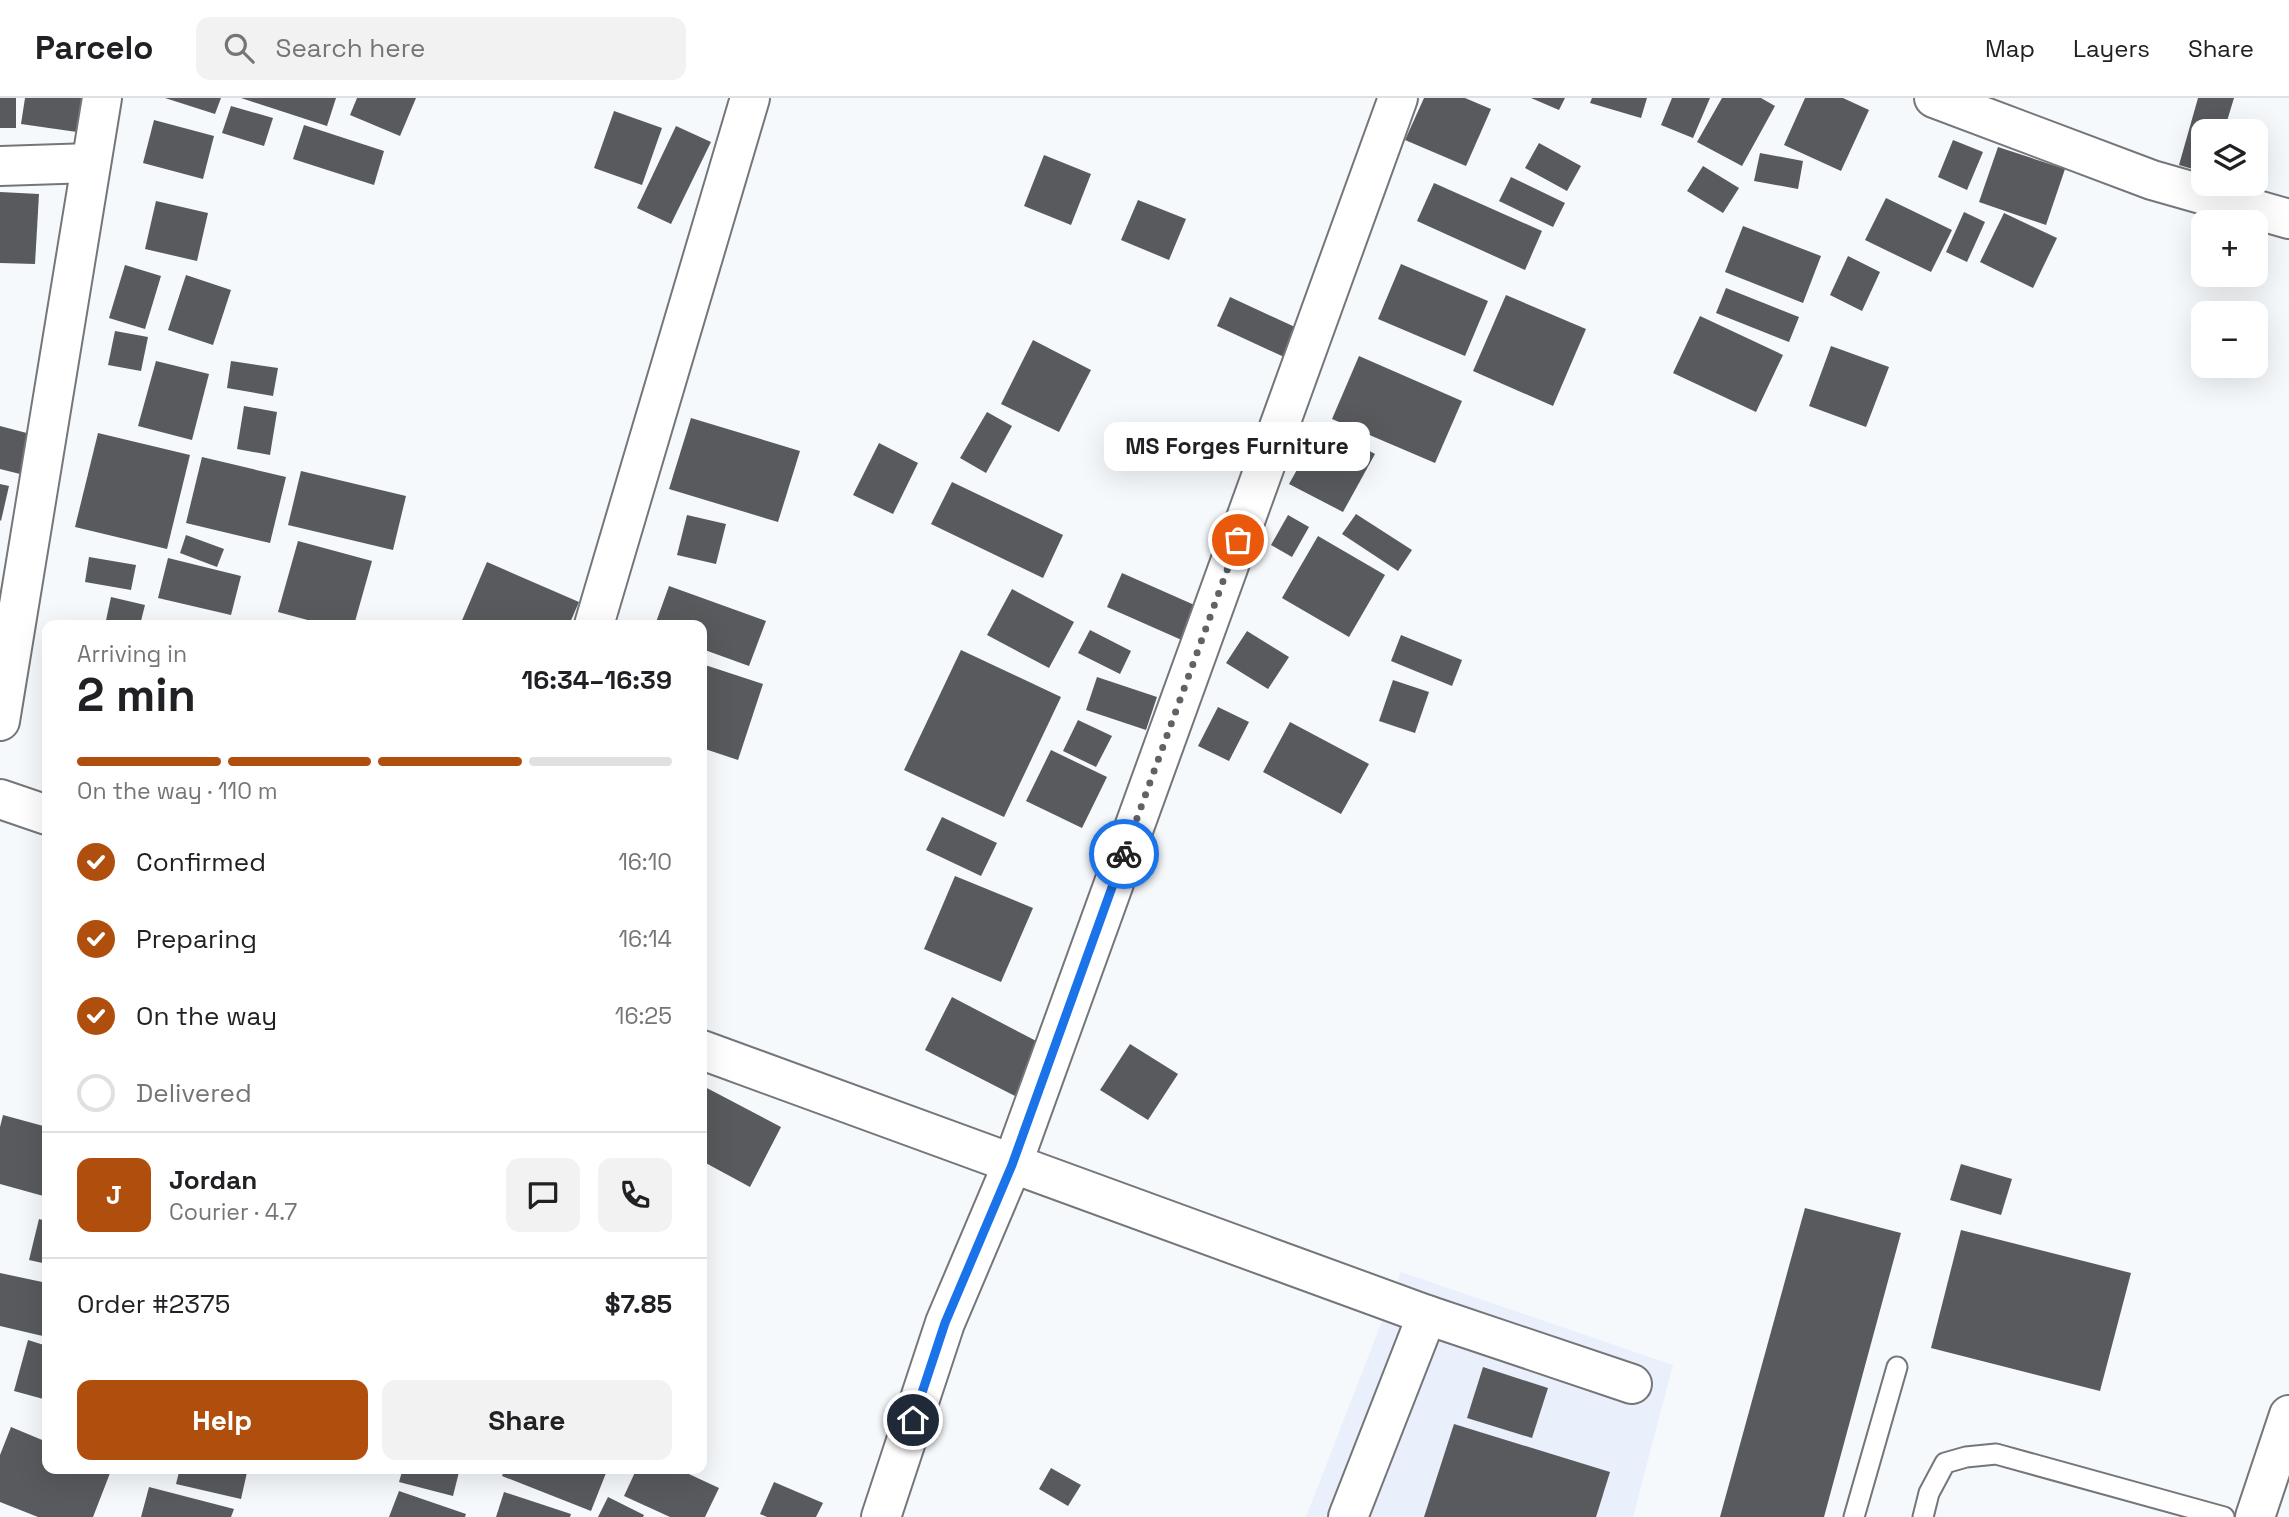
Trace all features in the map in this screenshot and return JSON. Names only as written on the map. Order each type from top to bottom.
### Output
[{"type":"street","points":[[0,721],[6,641],[102,98]]},
{"type":"street","points":[[595,620],[750,98]]},
{"type":"street","points":[[881,1517],[945,1323],[1012,1165],[1398,98]]},
{"type":"street","points":[[1934,98],[2152,180],[2289,219]]},
{"type":"street","points":[[0,166],[91,163]]},
{"type":"street","points":[[0,799],[42,814]]},
{"type":"street","points":[[707,1052],[1427,1315],[1632,1384]]},
{"type":"street","points":[[1348,1517],[1427,1315]]},
{"type":"street","points":[[2255,1517],[2289,1415]]},
{"type":"lane","points":[[1854,1517],[1897,1367]]},
{"type":"lane","points":[[1923,1517],[1929,1493],[1945,1463],[1966,1457],[1996,1454],[2224,1517]]},
{"type":"shaded area","points":[[1401,1272],[1673,1365],[1633,1517],[1306,1517]]},
{"type":"building","points":[[0,98],[16,98],[16,128],[0,128]]},
{"type":"building","points":[[25,98],[96,98],[91,134],[21,124]]},
{"type":"building","points":[[165,98],[221,98],[215,114]]},
{"type":"building","points":[[241,98],[336,98],[327,126]]},
{"type":"building","points":[[357,98],[416,98],[400,136],[350,115]]},
{"type":"building","points":[[1424,98],[1465,98],[1491,109],[1466,166],[1405,140]]},
{"type":"building","points":[[1531,98],[1565,98],[1559,110]]},
{"type":"building","points":[[1592,98],[1647,98],[1641,118],[1590,103]]},
{"type":"building","points":[[1672,98],[1710,98],[1693,138],[1661,125]]},
{"type":"building","points":[[1722,98],[1761,98],[1775,106],[1742,166],[1697,142]]},
{"type":"building","points":[[1805,98],[1843,98],[1869,110],[1841,171],[1784,145]]},
{"type":"building","points":[[2198,98],[2234,98],[2228,119],[2192,119]]},
{"type":"building","points":[[231,106],[273,118],[264,146],[222,133]]},
{"type":"building","points":[[614,111],[662,128],[642,185],[594,168]]},
{"type":"building","points":[[154,120],[214,136],[203,179],[143,163]]},
{"type":"building","points":[[2191,123],[2191,168],[2179,165]]},
{"type":"building","points":[[304,125],[384,151],[374,185],[293,159]]},
{"type":"building","points":[[676,126],[711,142],[671,224],[637,208]]},
{"type":"building","points":[[1953,140],[1983,152],[1967,190],[1938,177]]},
{"type":"building","points":[[1539,143],[1581,166],[1567,191],[1525,168]]},
{"type":"building","points":[[1998,147],[2065,169],[2046,225],[1979,202]]},
{"type":"building","points":[[1760,153],[1803,161],[1798,189],[1754,181]]},
{"type":"building","points":[[1044,155],[1091,174],[1071,225],[1024,206]]},
{"type":"building","points":[[1703,166],[1739,188],[1723,213],[1687,191]]},
{"type":"building","points":[[1511,177],[1565,203],[1553,227],[1499,201]]},
{"type":"building","points":[[1434,183],[1542,231],[1525,270],[1417,221]]},
{"type":"building","points":[[0,192],[39,194],[35,264],[0,263]]},
{"type":"building","points":[[1886,198],[1952,230],[1931,272],[1865,240]]},
{"type":"building","points":[[1138,200],[1186,219],[1169,260],[1121,240]]},
{"type":"building","points":[[156,201],[208,213],[197,261],[145,249]]},
{"type":"building","points":[[1964,212],[1985,222],[1967,262],[1946,252]]},
{"type":"building","points":[[2004,213],[2057,238],[2033,288],[1980,262]]},
{"type":"building","points":[[1743,226],[1821,256],[1803,303],[1725,272]]},
{"type":"building","points":[[1848,256],[1880,272],[1862,311],[1830,295]]},
{"type":"building","points":[[1401,264],[1488,301],[1465,356],[1378,319]]},
{"type":"building","points":[[125,265],[161,276],[145,329],[109,318]]},
{"type":"building","points":[[186,275],[231,290],[213,345],[168,330]]},
{"type":"building","points":[[1726,288],[1799,317],[1789,342],[1716,313]]},
{"type":"building","points":[[1506,295],[1586,329],[1553,406],[1473,371]]},
{"type":"building","points":[[1230,297],[1308,333],[1295,362],[1217,326]]},
{"type":"building","points":[[1700,316],[1783,355],[1756,412],[1673,373]]},
{"type":"building","points":[[115,331],[148,337],[141,371],[108,365]]},
{"type":"building","points":[[1033,340],[1091,370],[1059,432],[1001,404]]},
{"type":"building","points":[[1831,346],[1889,367],[1866,427],[1809,406]]},
{"type":"building","points":[[1359,356],[1462,401],[1435,463],[1332,419]]},
{"type":"building","points":[[156,361],[209,374],[192,440],[138,426]]},
{"type":"building","points":[[231,361],[278,368],[273,396],[227,388]]},
{"type":"building","points":[[244,406],[277,412],[270,455],[237,449]]},
{"type":"building","points":[[987,412],[1012,426],[986,473],[960,458]]},
{"type":"building","points":[[691,418],[800,451],[778,522],[669,489]]},
{"type":"building","points":[[1322,425],[1375,454],[1343,512],[1289,484]]},
{"type":"building","points":[[0,426],[42,437],[32,477],[0,469]]},
{"type":"building","points":[[98,433],[190,455],[167,549],[75,527]]},
{"type":"building","points":[[879,443],[918,463],[893,514],[853,495]]},
{"type":"building","points":[[202,457],[286,477],[270,543],[186,523]]},
{"type":"building","points":[[301,471],[406,496],[393,550],[288,525]]},
{"type":"building","points":[[952,482],[1063,535],[1043,578],[931,524]]},
{"type":"building","points":[[0,484],[9,486],[1,521],[0,520]]},
{"type":"building","points":[[1356,514],[1412,550],[1398,571],[1342,534]]},
{"type":"building","points":[[687,515],[726,524],[716,564],[677,555]]},
{"type":"building","points":[[1288,515],[1309,527],[1292,557],[1271,545]]},
{"type":"building","points":[[186,535],[224,549],[217,567],[180,553]]},
{"type":"building","points":[[1318,536],[1385,575],[1349,637],[1282,598]]},
{"type":"building","points":[[298,541],[372,561],[355,620],[308,620],[278,612]]},
{"type":"building","points":[[89,557],[136,565],[131,590],[85,582]]},
{"type":"building","points":[[168,558],[241,576],[231,615],[158,598]]},
{"type":"building","points":[[487,562],[579,602],[571,620],[462,620]]},
{"type":"building","points":[[1122,573],[1208,611],[1193,645],[1107,607]]},
{"type":"building","points":[[669,586],[766,621],[749,666],[707,651],[707,620],[657,620]]},
{"type":"building","points":[[1012,589],[1074,622],[1049,668],[987,635]]},
{"type":"building","points":[[111,597],[145,605],[141,620],[106,620]]},
{"type":"building","points":[[1090,630],[1131,651],[1120,674],[1078,653]]},
{"type":"building","points":[[1247,631],[1289,657],[1268,689],[1226,663]]},
{"type":"building","points":[[1401,635],[1462,660],[1452,686],[1391,661]]},
{"type":"building","points":[[961,650],[1061,697],[1004,817],[904,770]]},
{"type":"building","points":[[707,666],[763,684],[738,760],[707,750]]},
{"type":"building","points":[[1097,677],[1157,697],[1146,730],[1086,710]]},
{"type":"building","points":[[1393,680],[1429,692],[1415,733],[1379,721]]},
{"type":"building","points":[[1218,707],[1249,722],[1229,761],[1198,746]]},
{"type":"building","points":[[1078,720],[1112,736],[1096,767],[1063,751]]},
{"type":"building","points":[[1290,722],[1369,764],[1341,814],[1263,772]]},
{"type":"building","points":[[1051,750],[1107,777],[1082,828],[1026,801]]},
{"type":"building","points":[[942,817],[997,843],[981,876],[926,850]]},
{"type":"building","points":[[955,876],[1033,908],[1001,982],[924,949]]},
{"type":"building","points":[[952,997],[1042,1044],[1015,1096],[925,1050]]},
{"type":"building","points":[[1130,1044],[1178,1074],[1148,1120],[1100,1090]]},
{"type":"building","points":[[707,1088],[781,1127],[750,1187],[707,1164]]},
{"type":"building","points":[[3,1115],[42,1126],[42,1196],[0,1184],[0,1127]]},
{"type":"building","points":[[1961,1164],[2012,1179],[2001,1215],[1950,1200]]},
{"type":"building","points":[[1805,1208],[1901,1233],[1824,1517],[1720,1517]]},
{"type":"building","points":[[39,1219],[42,1220],[42,1263],[29,1260]]},
{"type":"building","points":[[1961,1230],[2131,1273],[2100,1391],[1931,1348]]},
{"type":"building","points":[[0,1273],[42,1282],[42,1336],[0,1326]]},
{"type":"building","points":[[28,1340],[42,1344],[42,1399],[14,1391]]},
{"type":"building","points":[[1483,1367],[1548,1388],[1532,1438],[1467,1418]]},
{"type":"building","points":[[1454,1424],[1610,1472],[1596,1517],[1424,1517]]},
{"type":"building","points":[[11,1427],[42,1440],[42,1474],[110,1474],[93,1517],[38,1517],[0,1502],[0,1455]]},
{"type":"building","points":[[1051,1468],[1081,1485],[1068,1506],[1039,1489]]},
{"type":"building","points":[[178,1474],[247,1474],[241,1499],[176,1484]]},
{"type":"building","points":[[401,1474],[458,1474],[453,1496],[399,1482]]},
{"type":"building","points":[[503,1474],[606,1474],[591,1511],[502,1476]]},
{"type":"building","points":[[634,1474],[689,1474],[719,1488],[705,1517],[670,1517],[624,1496]]},
{"type":"building","points":[[774,1482],[823,1503],[816,1517],[767,1517],[760,1514]]},
{"type":"building","points":[[149,1487],[234,1509],[231,1517],[141,1517]]},
{"type":"building","points":[[399,1491],[466,1514],[465,1517],[389,1517]]},
{"type":"building","points":[[504,1492],[571,1514],[570,1517],[496,1517]]},
{"type":"building","points":[[608,1497],[644,1515],[643,1517],[598,1517]]},
{"type":"way so far","points":[[1124,854],[1238,540]]},
{"type":"place","name":"MS Forges Furniture","points":[[1238,540]]},
{"type":"route","points":[[913,1420],[945,1323],[1012,1165],[1124,854]]}]
